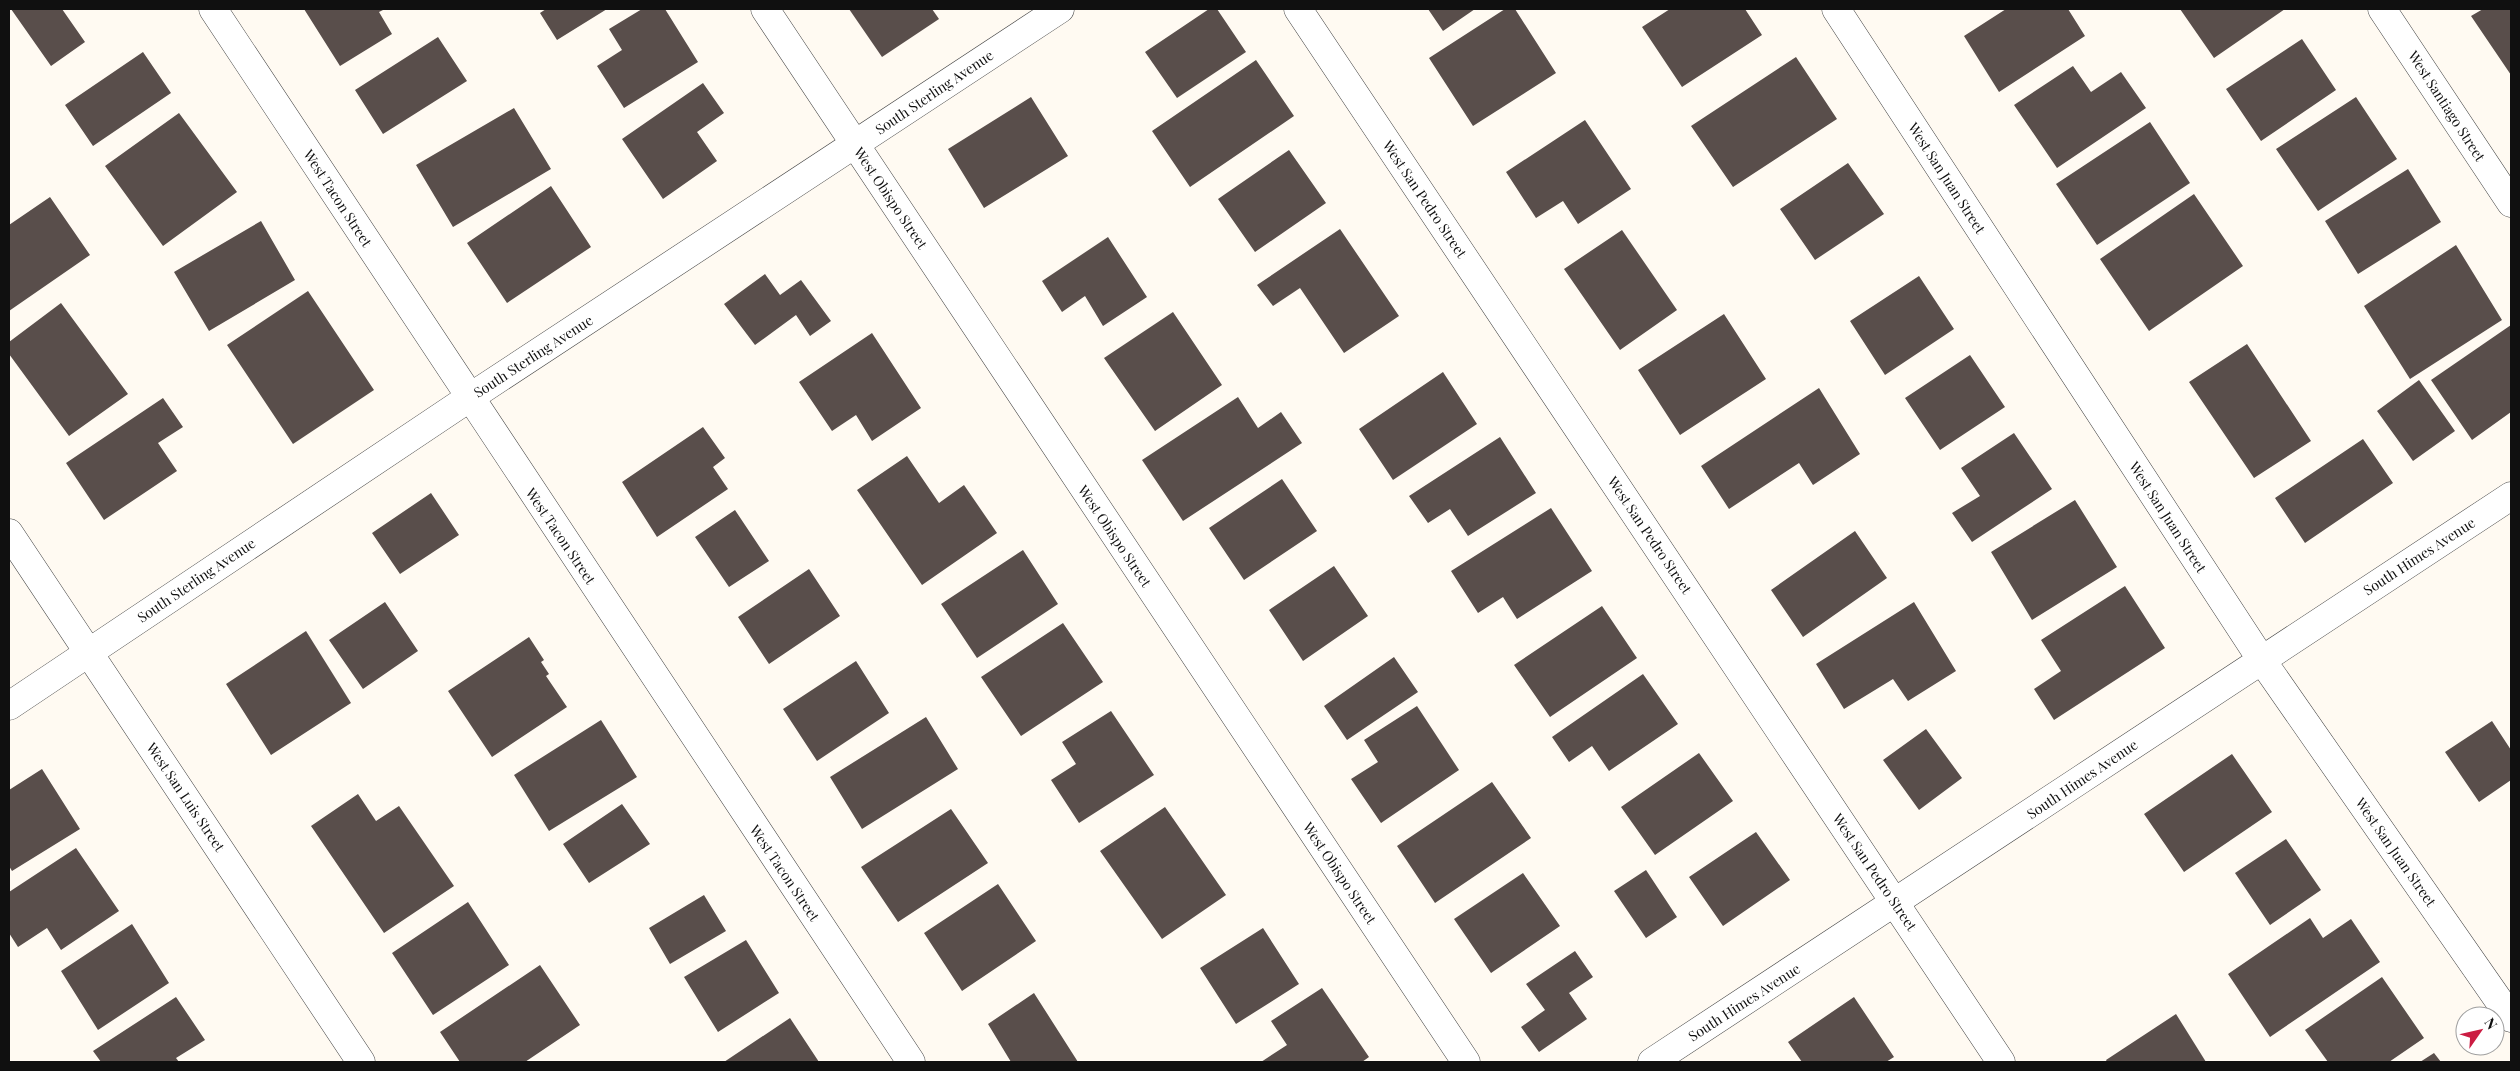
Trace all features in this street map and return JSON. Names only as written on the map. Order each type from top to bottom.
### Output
[{"type":"street","name":"West Tacon Street","points":[[213,9],[911,1062]]},
{"type":"street","name":"West Obispo Street","points":[[765,9],[1466,1062]]},
{"type":"street","name":"South Sterling Avenue","points":[[9,706],[470,398],[1060,9]]},
{"type":"street","name":"West San Pedro Street","points":[[1298,9],[2001,1062]]},
{"type":"street","name":"West San Juan Street","points":[[1836,9],[2261,659],[2511,1018]]},
{"type":"street","name":"West Santiago Street","points":[[2382,9],[2511,204]]},
{"type":"street","name":"South Himes Avenue","points":[[1652,1062],[1896,904],[2261,659],[2511,496]]},
{"type":"street","name":"West San Luis Street","points":[[9,533],[361,1062]]},
{"type":"building","points":[[11,9],[62,9],[85,42],[51,66]]},
{"type":"building","points":[[304,9],[385,9],[379,12],[392,34],[340,66]]},
{"type":"building","points":[[546,9],[607,9],[557,40],[540,13]]},
{"type":"building","points":[[642,9],[665,9],[698,62],[624,108],[597,66],[622,50],[609,29]]},
{"type":"building","points":[[849,9],[932,9],[939,19],[882,57]]},
{"type":"building","points":[[1209,9],[1217,9],[1246,52],[1177,98],[1145,52]]},
{"type":"building","points":[[1428,9],[1475,9],[1443,31]]},
{"type":"building","points":[[1505,9],[1515,9],[1556,73],[1473,126],[1429,58]]},
{"type":"building","points":[[1670,9],[1745,9],[1762,35],[1682,87],[1642,27]]},
{"type":"building","points":[[2006,9],[2068,9],[2085,36],[1999,92],[1964,36]]},
{"type":"building","points":[[2180,9],[2285,9],[2214,58]]},
{"type":"building","points":[[2483,9],[2511,9],[2511,75],[2471,16]]},
{"type":"building","points":[[438,37],[467,81],[383,134],[355,90]]},
{"type":"building","points":[[2302,39],[2336,90],[2261,141],[2226,89]]},
{"type":"building","points":[[143,52],[171,93],[93,146],[65,105]]},
{"type":"building","points":[[1796,57],[1837,119],[1733,187],[1691,126]]},
{"type":"building","points":[[1256,60],[1294,116],[1190,187],[1152,131]]},
{"type":"building","points":[[2073,66],[2091,92],[2121,72],[2146,108],[2057,168],[2014,105]]},
{"type":"building","points":[[703,83],[724,113],[697,132],[717,161],[663,199],[622,139]]},
{"type":"building","points":[[1031,97],[1068,156],[984,208],[948,149]]},
{"type":"building","points":[[2356,97],[2397,159],[2318,211],[2276,149]]},
{"type":"building","points":[[514,108],[551,169],[453,227],[416,165]]},
{"type":"building","points":[[179,113],[237,192],[163,246],[105,166]]},
{"type":"building","points":[[1585,120],[1631,189],[1578,224],[1563,201],[1536,218],[1506,172]]},
{"type":"building","points":[[2150,122],[2190,183],[2097,245],[2056,184]]},
{"type":"building","points":[[1289,150],[1326,203],[1255,252],[1218,199]]},
{"type":"building","points":[[1848,163],[1884,214],[1815,260],[1780,209]]},
{"type":"building","points":[[2408,169],[2441,222],[2358,274],[2325,221]]},
{"type":"building","points":[[551,186],[591,247],[507,303],[467,243]]},
{"type":"building","points":[[2194,194],[2243,266],[2149,331],[2100,259]]},
{"type":"building","points":[[50,197],[90,255],[9,311],[9,225]]},
{"type":"building","points":[[261,221],[295,280],[209,331],[174,272]]},
{"type":"building","points":[[1340,229],[1399,316],[1344,353],[1300,288],[1273,306],[1257,285]]},
{"type":"building","points":[[1622,230],[1677,310],[1620,350],[1564,269]]},
{"type":"building","points":[[1108,237],[1147,297],[1103,326],[1085,296],[1062,312],[1042,281]]},
{"type":"building","points":[[2456,245],[2502,320],[2410,379],[2364,306]]},
{"type":"building","points":[[765,274],[780,295],[801,280],[831,321],[810,336],[796,315],[755,345],[724,304]]},
{"type":"building","points":[[1919,276],[1954,329],[1885,375],[1850,321]]},
{"type":"building","points":[[308,291],[374,390],[293,444],[227,345]]},
{"type":"building","points":[[61,303],[128,394],[69,436],[9,354],[9,342]]},
{"type":"building","points":[[1173,312],[1222,385],[1155,431],[1104,358]]},
{"type":"building","points":[[1724,314],[1766,379],[1680,435],[1638,370]]},
{"type":"building","points":[[2511,325],[2511,412],[2472,440],[2431,380]]},
{"type":"building","points":[[872,333],[921,408],[872,441],[856,415],[832,431],[799,382]]},
{"type":"building","points":[[2247,344],[2311,441],[2254,478],[2189,382]]},
{"type":"building","points":[[1970,355],[2005,407],[1940,450],[1905,398]]},
{"type":"building","points":[[1443,372],[1477,424],[1393,480],[1359,429]]},
{"type":"building","points":[[2419,380],[2455,431],[2413,461],[2377,411]]},
{"type":"building","points":[[1819,388],[1860,454],[1813,485],[1799,463],[1729,509],[1701,466]]},
{"type":"building","points":[[1238,397],[1258,428],[1281,412],[1302,443],[1183,521],[1142,460]]},
{"type":"building","points":[[163,398],[183,427],[158,443],[177,471],[104,520],[66,463]]},
{"type":"building","points":[[703,427],[725,458],[713,467],[728,489],[657,537],[622,482]]},
{"type":"building","points":[[2014,433],[2052,489],[1972,542],[1952,513],[1980,496],[1961,468]]},
{"type":"building","points":[[1500,437],[1536,493],[1468,536],[1450,509],[1428,523],[1409,496]]},
{"type":"building","points":[[2363,439],[2393,483],[2305,543],[2275,498]]},
{"type":"building","points":[[907,456],[939,503],[964,485],[997,533],[922,585],[857,490]]},
{"type":"building","points":[[1282,479],[1317,531],[1244,580],[1209,528]]},
{"type":"building","points":[[431,493],[459,535],[400,574],[372,533]]},
{"type":"building","points":[[2075,500],[2117,567],[2032,620],[1991,552]]},
{"type":"building","points":[[1551,508],[1592,571],[1517,619],[1503,597],[1478,613],[1451,571]]},
{"type":"building","points":[[735,510],[769,561],[729,587],[695,537]]},
{"type":"building","points":[[1855,531],[1887,578],[1803,637],[1771,590]]},
{"type":"building","points":[[1023,550],[1058,604],[977,658],[941,604]]},
{"type":"building","points":[[1334,566],[1368,616],[1303,661],[1269,610]]},
{"type":"building","points":[[809,569],[840,616],[769,664],[738,617]]},
{"type":"building","points":[[2125,586],[2165,648],[2054,720],[2034,689],[2061,671],[2041,640]]},
{"type":"building","points":[[385,602],[418,651],[363,689],[329,640]]},
{"type":"building","points":[[1914,602],[1956,671],[1908,701],[1893,679],[1844,709],[1816,664]]},
{"type":"building","points":[[1602,606],[1637,658],[1550,717],[1514,665]]},
{"type":"building","points":[[1063,623],[1103,682],[1021,736],[981,677]]},
{"type":"building","points":[[306,631],[351,703],[271,755],[226,684]]},
{"type":"building","points":[[529,637],[544,660],[541,662],[549,674],[546,676],[567,707],[492,757],[448,691]]},
{"type":"building","points":[[1394,657],[1418,692],[1347,740],[1324,706]]},
{"type":"building","points":[[856,661],[889,713],[817,761],[783,709]]},
{"type":"building","points":[[1643,674],[1678,724],[1609,771],[1592,746],[1569,762],[1552,737]]},
{"type":"building","points":[[1417,706],[1459,770],[1381,823],[1351,779],[1378,762],[1364,740]]},
{"type":"building","points":[[1111,711],[1154,775],[1079,823],[1051,780],[1076,764],[1062,742]]},
{"type":"building","points":[[926,717],[958,769],[862,829],[830,777]]},
{"type":"building","points":[[601,720],[637,777],[549,831],[514,775]]},
{"type":"building","points":[[2492,721],[2511,750],[2511,780],[2479,802],[2445,752]]},
{"type":"building","points":[[1926,729],[1962,778],[1919,810],[1883,760]]},
{"type":"building","points":[[1699,753],[1733,801],[1655,855],[1621,807]]},
{"type":"building","points":[[2232,754],[2272,812],[2184,872],[2144,814]]},
{"type":"building","points":[[42,769],[80,829],[12,871],[9,866],[9,790]]},
{"type":"building","points":[[1492,782],[1531,838],[1435,903],[1397,846]]},
{"type":"building","points":[[358,794],[376,821],[399,806],[454,886],[384,933],[311,826]]},
{"type":"building","points":[[622,804],[650,844],[589,883],[563,844]]},
{"type":"building","points":[[1165,807],[1226,895],[1162,939],[1100,851]]},
{"type":"building","points":[[951,809],[988,863],[898,922],[861,867]]},
{"type":"building","points":[[1756,832],[1790,880],[1723,926],[1689,877]]},
{"type":"building","points":[[2286,839],[2321,890],[2270,925],[2235,873]]},
{"type":"building","points":[[76,848],[119,911],[61,950],[47,928],[18,947],[9,933],[9,892]]},
{"type":"building","points":[[1646,870],[1677,917],[1646,938],[1614,891]]},
{"type":"building","points":[[1523,873],[1560,926],[1491,973],[1454,919]]},
{"type":"building","points":[[998,884],[1036,941],[962,991],[924,933]]},
{"type":"building","points":[[704,895],[726,931],[670,964],[649,928]]},
{"type":"building","points":[[468,902],[509,965],[433,1015],[392,953]]},
{"type":"building","points":[[2310,918],[2323,938],[2351,919],[2380,962],[2270,1037],[2228,974]]},
{"type":"building","points":[[132,924],[169,983],[98,1030],[61,971]]},
{"type":"building","points":[[1263,928],[1299,984],[1236,1024],[1200,968]]},
{"type":"building","points":[[746,940],[779,993],[718,1032],[684,977]]},
{"type":"building","points":[[1575,951],[1593,977],[1569,993],[1587,1019],[1539,1052],[1521,1027],[1545,1010],[1526,984]]},
{"type":"building","points":[[540,965],[580,1025],[525,1062],[460,1062],[440,1032]]},
{"type":"building","points":[[2382,977],[2424,1038],[2389,1062],[2328,1062],[2305,1030]]},
{"type":"building","points":[[1322,988],[1369,1057],[1362,1062],[1261,1062],[1287,1045],[1271,1021]]},
{"type":"building","points":[[1034,993],[1078,1062],[1011,1062],[988,1024]]},
{"type":"building","points":[[176,997],[205,1040],[176,1058],[179,1062],[101,1062],[93,1051]]},
{"type":"building","points":[[1854,997],[1894,1057],[1886,1062],[1802,1062],[1788,1042]]},
{"type":"building","points":[[2176,1014],[2206,1062],[2107,1062],[2106,1060]]},
{"type":"building","points":[[790,1018],[819,1062],[724,1062]]},
{"type":"building","points":[[2434,1053],[2441,1062],[2420,1062]]}]
